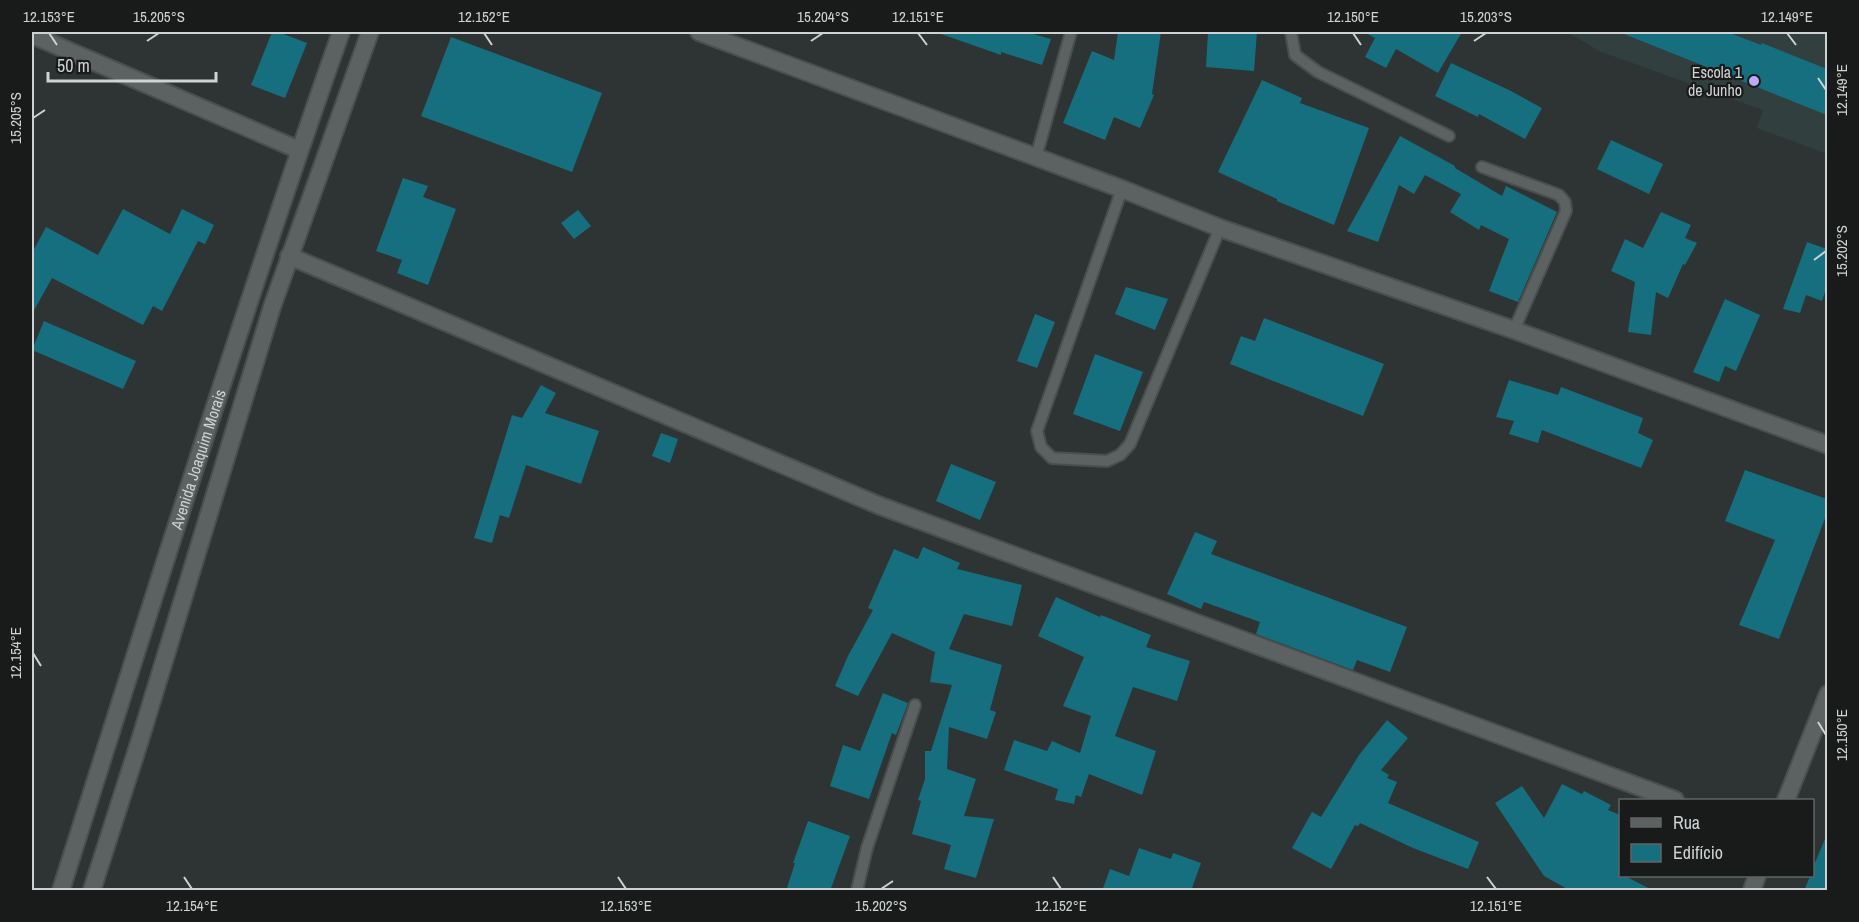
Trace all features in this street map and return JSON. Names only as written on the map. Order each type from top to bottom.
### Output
[{"type":"street","name":"Avenida Joaquim Morais","points":[[61,891],[199,452],[299,150],[341,32]]},
{"type":"street","name":"Avenida Joaquim Morais","points":[[92,891],[289,256],[370,32]]},
{"type":"street","points":[[699,32],[1122,189],[1220,228],[1514,330],[1827,445]]},
{"type":"street","points":[[32,35],[299,150]]},
{"type":"street","points":[[289,256],[878,505],[1670,799]]},
{"type":"street","points":[[1787,799],[1827,694]]},
{"type":"lane","points":[[1036,157],[1071,32]]},
{"type":"lane","points":[[1291,32],[1295,55],[1318,72],[1449,136]]},
{"type":"lane","points":[[1482,167],[1559,195],[1565,202],[1566,211],[1514,330]]},
{"type":"lane","points":[[1122,189],[1037,431],[1041,447],[1052,458],[1107,461],[1120,455],[1130,444],[1220,228]]},
{"type":"lane","points":[[857,891],[867,848],[915,705]]},
{"type":"shaded area","name":"Escola 1 de Junho","points":[[1567,32],[1827,32],[1827,154],[1757,128],[1763,110],[1599,51]]},
{"type":"building","points":[[272,32],[307,43],[285,98],[251,85]]},
{"type":"building","points":[[941,32],[1026,32],[1051,39],[1042,65],[1001,52],[1001,55],[941,34]]},
{"type":"building","points":[[1118,32],[1161,32],[1152,94],[1154,95],[1140,128],[1114,117],[1105,140],[1063,123],[1092,51],[1114,60]]},
{"type":"building","points":[[1208,32],[1257,32],[1254,71],[1206,67]]},
{"type":"building","points":[[1364,32],[1462,32],[1438,73],[1396,49],[1386,68],[1365,57],[1375,38]]},
{"type":"building","points":[[1619,32],[1727,32],[1761,45],[1762,43],[1827,69],[1827,115]]},
{"type":"building","points":[[451,37],[602,93],[572,172],[421,116]]},
{"type":"building","points":[[1451,63],[1542,108],[1525,139],[1479,114],[1478,117],[1435,96]]},
{"type":"building","points":[[1262,80],[1302,98],[1300,103],[1369,128],[1334,225],[1277,201],[1218,172]]},
{"type":"building","points":[[1400,136],[1455,166],[1502,196],[1506,186],[1557,212],[1518,302],[1489,291],[1509,239],[1481,225],[1479,230],[1450,212],[1461,194],[1425,175],[1414,194],[1399,185],[1378,242],[1347,231]]},
{"type":"building","points":[[1611,140],[1663,164],[1649,194],[1597,169]]},
{"type":"building","points":[[403,178],[428,186],[423,197],[456,209],[428,285],[397,273],[402,260],[376,251]]},
{"type":"building","points":[[123,209],[170,234],[182,209],[214,225],[205,244],[198,241],[162,311],[153,306],[143,325],[52,278],[32,314],[32,253],[46,227],[98,255]]},
{"type":"building","points":[[578,210],[591,226],[574,239],[561,223]]},
{"type":"building","points":[[1661,212],[1691,225],[1685,238],[1697,243],[1685,265],[1683,264],[1668,298],[1656,292],[1651,335],[1628,332],[1635,282],[1611,271],[1625,239],[1643,248]]},
{"type":"building","points":[[1807,242],[1827,249],[1827,286],[1822,301],[1806,295],[1800,313],[1783,309]]},
{"type":"building","points":[[1126,287],[1168,299],[1155,330],[1115,314]]},
{"type":"building","points":[[1725,299],[1760,315],[1736,371],[1725,366],[1719,382],[1693,372]]},
{"type":"building","points":[[1035,314],[1055,322],[1037,368],[1017,361]]},
{"type":"building","points":[[1264,318],[1384,364],[1363,416],[1230,364],[1241,336],[1255,341]]},
{"type":"building","points":[[44,321],[136,361],[123,389],[32,350]]},
{"type":"building","points":[[1095,354],[1143,372],[1120,431],[1073,414]]},
{"type":"building","points":[[1509,380],[1558,395],[1561,387],[1643,418],[1638,433],[1653,440],[1641,468],[1542,430],[1538,443],[1509,434],[1514,421],[1496,417]]},
{"type":"building","points":[[541,385],[556,393],[545,413],[599,431],[581,484],[526,465],[509,518],[500,515],[492,543],[474,538],[512,415],[522,418]]},
{"type":"building","points":[[661,433],[678,439],[670,463],[652,456]]},
{"type":"building","points":[[951,464],[996,482],[980,520],[936,501]]},
{"type":"building","points":[[1745,470],[1827,499],[1827,513],[1779,639],[1739,625],[1775,540],[1725,521]]},
{"type":"building","points":[[1195,532],[1217,541],[1211,554],[1407,627],[1390,672],[1357,660],[1353,670],[1256,634],[1260,622],[1204,602],[1201,609],[1167,594]]},
{"type":"building","points":[[923,547],[960,563],[957,569],[1022,585],[1012,626],[964,614],[949,649],[1002,665],[990,710],[996,712],[987,739],[949,727],[947,769],[976,779],[964,816],[994,819],[976,878],[944,869],[951,845],[912,834],[921,801],[918,800],[925,779],[925,751],[931,751],[952,685],[930,682],[935,652],[892,633],[858,696],[835,686],[873,610],[868,608],[894,549],[918,559]]},
{"type":"building","points":[[1056,597],[1100,617],[1101,615],[1151,635],[1146,647],[1190,661],[1177,701],[1133,687],[1115,736],[1156,751],[1142,795],[1089,774],[1081,797],[1076,795],[1074,804],[1055,800],[1058,789],[1004,770],[1014,740],[1047,751],[1052,741],[1080,753],[1091,716],[1063,706],[1084,657],[1038,636]]},
{"type":"building","points":[[883,693],[908,703],[896,735],[892,733],[869,799],[830,786],[843,745],[860,751]]},
{"type":"building","points":[[1387,720],[1408,738],[1381,770],[1389,775],[1387,778],[1397,782],[1388,803],[1479,842],[1468,869],[1413,848],[1360,823],[1358,826],[1355,825],[1331,869],[1292,848],[1312,812],[1321,817],[1359,755]]},
{"type":"building","points":[[1562,784],[1582,794],[1584,791],[1611,805],[1608,810],[1619,815],[1619,877],[1627,877],[1654,891],[1571,891],[1544,876],[1495,803],[1522,786],[1544,818]]},
{"type":"building","points":[[808,821],[850,836],[830,891],[786,891],[795,863],[793,863]]},
{"type":"building","points":[[1827,834],[1827,891],[1804,891],[1810,877],[1814,877],[1814,865]]},
{"type":"building","points":[[1139,848],[1171,859],[1173,853],[1201,863],[1191,891],[1102,891],[1110,869],[1129,876]]},
{"type":"place","name":"Escola 1 de Junho","points":[[1754,81]]}]
